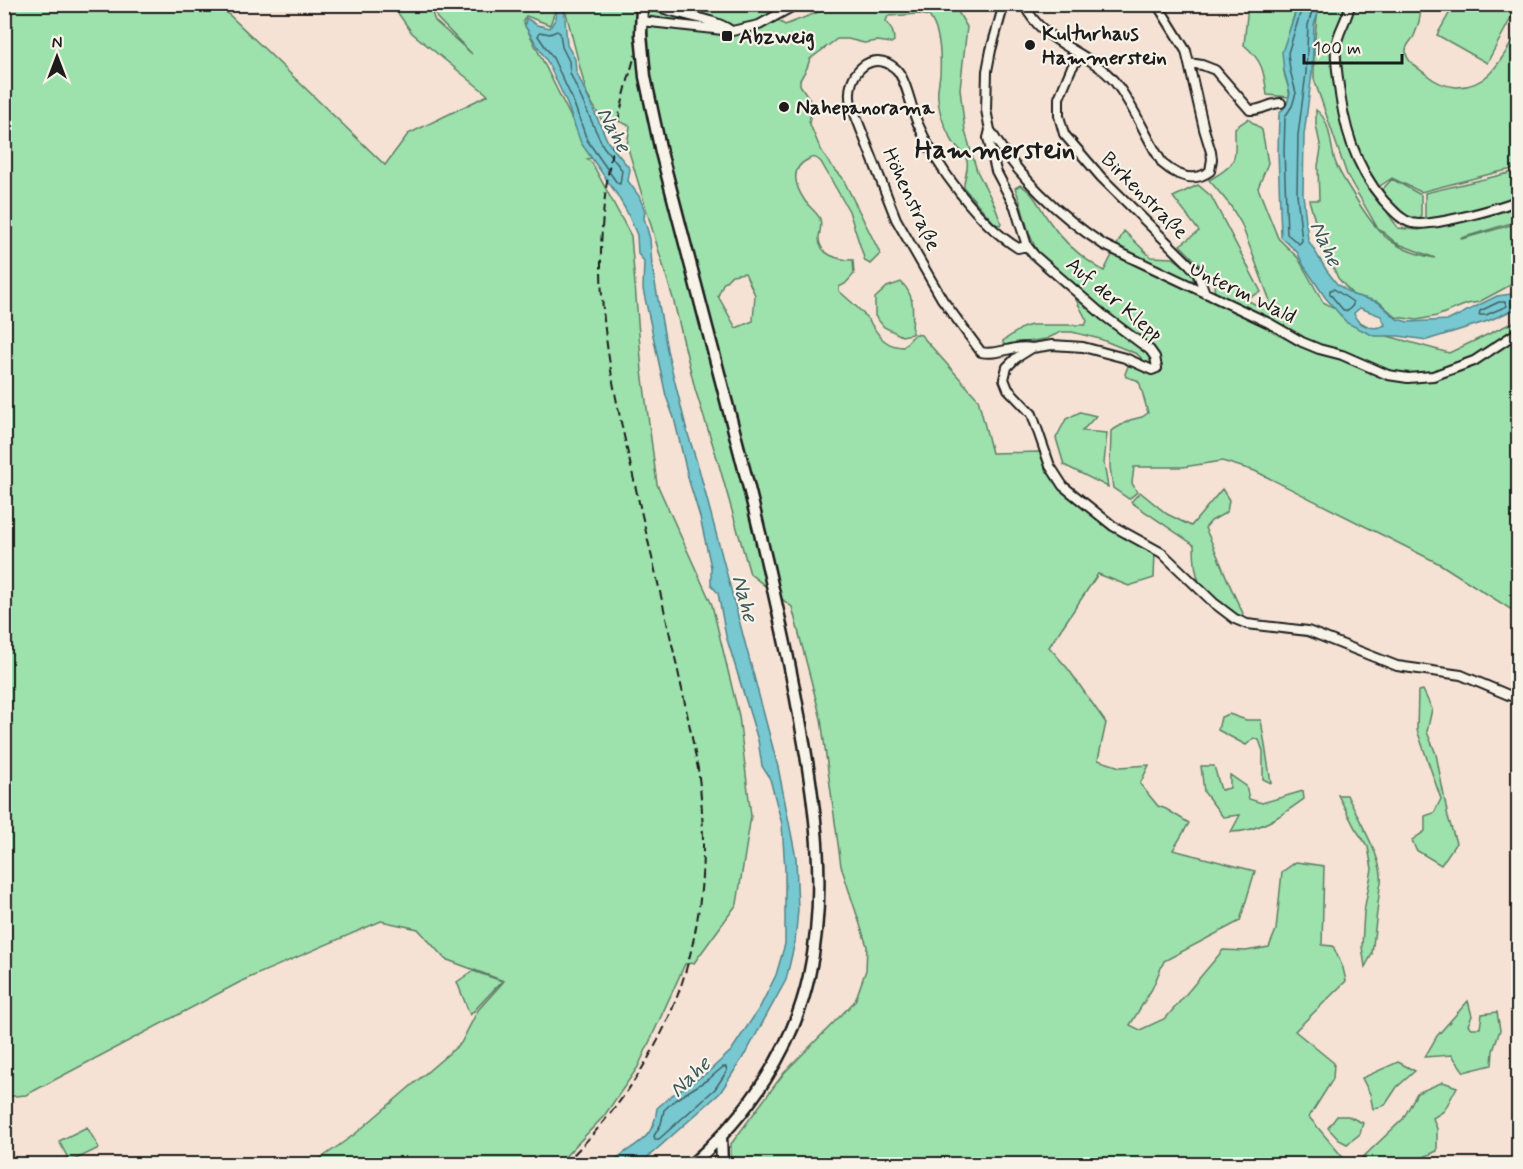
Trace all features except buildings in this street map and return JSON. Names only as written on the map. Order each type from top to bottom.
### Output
[{"type":"main road","points":[[645,5],[641,34],[651,113],[766,556],[789,659],[813,800],[819,865],[818,916],[809,977],[783,1048],[751,1101],[704,1160],[692,1164]]},
{"type":"main road","points":[[721,1136],[722,1164]]},
{"type":"main road","points":[[704,1160],[715,1164]]},
{"type":"street","points":[[641,21],[732,31],[759,25],[797,4]]},
{"type":"street","points":[[1004,4],[987,71],[986,110],[990,130],[988,138],[993,162],[1015,207],[1027,246]]},
{"type":"street","points":[[1024,4],[1032,20],[1043,30],[1099,67],[1115,82],[1164,164],[1175,173],[1192,178],[1205,175],[1210,171],[1212,159],[1189,63],[1180,40],[1156,4]]},
{"type":"street","points":[[1350,4],[1336,45],[1342,112],[1360,166],[1367,179],[1391,209],[1407,221],[1420,224],[1468,215],[1518,200]]},
{"type":"street","points":[[645,5],[719,24],[732,31]]},
{"type":"street","name":"Birkenstraße","points":[[1080,55],[1071,69],[1059,98],[1059,116],[1064,134],[1101,177],[1198,274],[1205,293]]},
{"type":"street","name":"Höhenstraße","points":[[981,352],[942,299],[890,204],[849,97],[851,80],[860,68],[871,62],[878,62],[896,70],[903,82],[923,136],[952,182],[1011,244],[1018,248],[1027,246]]},
{"type":"street","points":[[1189,63],[1215,70],[1250,110],[1281,103]]},
{"type":"street","name":"Unterm Wald","points":[[990,130],[1014,165],[1061,212],[1089,235],[1104,245],[1318,349],[1342,355],[1388,375],[1408,378],[1433,376],[1474,361],[1518,332]]},
{"type":"street","name":"Auf der Klepp","points":[[981,352],[1069,345],[1125,358],[1152,370],[1157,368],[1155,357],[1150,350],[1087,301],[1034,255],[1027,246]]},
{"type":"street","points":[[1032,348],[1011,362],[1005,374],[1005,384],[1032,414],[1050,466],[1063,486],[1113,526],[1162,553],[1214,603],[1235,619],[1247,624],[1308,631],[1397,666],[1461,675],[1518,699]]},
{"type":"green space","points":[[554,4],[556,8],[550,25],[526,16],[523,21],[591,158],[587,159],[592,163],[631,236],[642,371],[657,484],[712,605],[739,716],[751,816],[737,904],[694,963],[685,964],[638,1067],[604,1116],[558,1164],[313,1164],[355,1134],[461,1043],[478,1010],[504,981],[445,959],[418,929],[381,921],[244,980],[26,1095],[5,1097],[4,5],[219,5],[385,165],[408,134],[488,95],[412,33],[398,13],[383,5],[429,5],[435,21],[472,54],[437,18],[432,5]]},
{"type":"green space","points":[[564,5],[781,5],[774,12],[780,22],[785,25],[837,5],[954,5],[967,27],[960,89],[965,131],[977,171],[994,204],[1000,225],[995,224],[964,188],[967,161],[950,137],[941,115],[938,95],[939,44],[936,29],[929,16],[919,14],[888,16],[886,21],[894,38],[891,43],[878,41],[864,43],[837,39],[810,59],[800,80],[800,85],[809,98],[812,108],[809,122],[820,148],[829,163],[842,177],[880,254],[870,264],[865,261],[849,211],[821,162],[812,158],[803,163],[796,172],[796,178],[805,201],[820,219],[819,237],[822,248],[830,255],[853,260],[854,274],[839,287],[839,291],[864,314],[881,338],[890,344],[903,347],[915,334],[921,335],[978,399],[992,453],[1040,452],[1047,468],[1060,487],[1155,552],[1154,578],[1129,586],[1098,574],[1049,647],[1069,670],[1106,723],[1098,760],[1120,767],[1149,765],[1140,784],[1158,806],[1189,823],[1173,850],[1255,871],[1240,921],[1164,961],[1152,989],[1130,1025],[1140,1030],[1166,1018],[1223,950],[1246,951],[1269,947],[1276,930],[1282,872],[1296,862],[1324,866],[1322,945],[1333,946],[1346,981],[1295,1031],[1334,1063],[1333,1079],[1309,1117],[1345,1160],[1359,1161],[1403,1119],[1417,1093],[1443,1082],[1457,1087],[1444,1111],[1433,1118],[1437,1129],[1437,1151],[1409,1164],[731,1164],[731,1144],[784,1073],[855,1001],[866,970],[867,946],[841,866],[821,719],[792,607],[750,574],[695,389],[674,302],[627,145],[630,126],[614,119],[607,129],[587,95]],"holes":[[[745,273],[755,295],[753,321],[736,328],[718,296],[723,284],[732,275]]]},
{"type":"green space","points":[[1248,5],[1298,5],[1290,29],[1284,62],[1289,97],[1267,95],[1259,62],[1244,45]]},
{"type":"green space","points":[[1318,5],[1421,5],[1417,29],[1406,47],[1408,59],[1440,83],[1456,87],[1468,86],[1486,77],[1500,61],[1518,32],[1518,168],[1421,192],[1392,178],[1380,186],[1376,196],[1398,228],[1419,230],[1518,204],[1518,221],[1461,238],[1518,223],[1518,281],[1479,302],[1417,320],[1396,317],[1379,302],[1353,295],[1338,278],[1319,235],[1309,200],[1319,200],[1318,166],[1321,149],[1316,125],[1316,110],[1325,120],[1339,170],[1377,228],[1395,244],[1406,250],[1435,258],[1396,243],[1377,227],[1347,175],[1314,79]]},
{"type":"green space","points":[[1454,5],[1518,5],[1487,63],[1437,35]]},
{"type":"green space","points":[[1248,119],[1262,130],[1268,163],[1258,188],[1278,238],[1298,258],[1323,302],[1384,335],[1449,353],[1518,320],[1518,614],[1440,564],[1255,471],[1222,461],[1183,467],[1134,467],[1132,483],[1137,492],[1129,499],[1113,488],[1110,467],[1111,431],[1148,413],[1140,384],[1137,380],[1126,377],[1125,374],[1128,366],[1144,368],[1141,358],[1137,354],[1100,339],[1072,332],[1061,332],[1046,339],[1005,345],[1003,343],[1022,328],[1031,325],[1085,325],[1087,321],[1074,296],[1036,260],[1038,252],[1015,188],[1020,185],[1033,196],[1054,229],[1067,243],[1104,271],[1124,231],[1151,257],[1173,258],[1193,273],[1193,284],[1215,293],[1213,279],[1180,245],[1199,231],[1173,197],[1198,185],[1211,196],[1261,292],[1245,299],[1260,307],[1270,301],[1241,223],[1230,205],[1209,180],[1230,165],[1235,154],[1235,128]]},
{"type":"green space","points":[[1518,171],[1518,196],[1466,212],[1425,219],[1425,193]]},
{"type":"green space","points":[[1392,179],[1421,195],[1421,222],[1409,218],[1381,191]]},
{"type":"green space","points":[[901,282],[912,300],[913,313],[912,334],[902,336],[884,327],[875,316],[875,298],[887,287]]},
{"type":"green space","points":[[1080,412],[1096,416],[1082,431],[1107,433],[1104,464],[1108,487],[1064,465],[1056,438],[1066,419]]},
{"type":"green space","points":[[1222,489],[1229,500],[1227,512],[1211,521],[1205,528],[1243,613],[1240,619],[1218,604],[1200,584],[1196,570],[1194,545],[1131,502],[1140,492],[1167,514],[1191,526]]},
{"type":"green space","points":[[1423,690],[1432,709],[1427,732],[1436,754],[1448,817],[1456,843],[1441,865],[1416,850],[1412,840],[1425,831],[1425,816],[1434,813],[1441,799],[1417,730],[1418,691]]},
{"type":"green space","points":[[1229,714],[1246,720],[1261,720],[1271,783],[1263,779],[1263,751],[1259,740],[1254,738],[1246,745],[1218,730],[1221,717]]},
{"type":"green space","points":[[1201,766],[1214,766],[1221,790],[1230,788],[1230,775],[1246,786],[1249,799],[1262,803],[1303,791],[1304,799],[1261,826],[1231,832],[1240,815],[1223,817],[1204,792]]},
{"type":"green space","points":[[1338,795],[1347,795],[1380,867],[1381,878],[1372,954],[1365,967],[1362,947],[1364,911],[1372,869],[1368,847]]},
{"type":"green space","points":[[473,971],[502,981],[470,1015],[457,982]]},
{"type":"green space","points":[[1468,1001],[1472,1016],[1468,1025],[1471,1028],[1480,1028],[1482,1014],[1497,1012],[1500,1030],[1493,1051],[1492,1065],[1464,1072],[1452,1055],[1425,1057],[1437,1036]]},
{"type":"green space","points":[[1398,1062],[1415,1071],[1397,1087],[1385,1105],[1373,1109],[1370,1094],[1362,1078]]},
{"type":"green space","points":[[1337,1116],[1348,1116],[1363,1123],[1360,1134],[1347,1144],[1339,1140],[1328,1128]]},
{"type":"green space","points":[[87,1127],[99,1148],[70,1162],[59,1141]]},
{"type":"water","points":[[557,5],[564,5],[567,45],[575,59],[576,71],[608,142],[630,169],[628,181],[639,196],[645,211],[644,218],[650,239],[652,266],[667,350],[778,767],[796,858],[798,910],[795,942],[786,980],[747,1051],[720,1093],[640,1164],[610,1164],[646,1136],[655,1120],[657,1108],[672,1095],[707,1073],[731,1051],[760,1007],[776,975],[785,944],[785,870],[782,824],[770,779],[762,766],[758,740],[726,636],[718,593],[711,585],[711,567],[700,517],[666,396],[643,289],[644,261],[638,254],[637,235],[616,193],[581,143],[566,101],[547,61],[525,26],[526,18],[537,25],[550,28],[556,18]]},
{"type":"water","points":[[1298,5],[1321,5],[1314,25],[1312,73],[1304,135],[1303,194],[1308,240],[1337,284],[1353,295],[1378,302],[1397,319],[1408,322],[1449,320],[1497,296],[1518,293],[1518,308],[1488,321],[1427,340],[1399,336],[1374,336],[1347,323],[1325,297],[1297,252],[1281,237],[1279,114],[1287,104],[1290,93],[1282,52]],"holes":[[[1360,308],[1381,316],[1385,325],[1371,327],[1358,321],[1354,313]]]},
{"type":"railway","points":[[564,1164],[604,1122],[636,1078],[662,1032],[682,984],[695,934],[702,881],[703,826],[698,769],[619,412],[604,324],[601,239],[606,186],[635,55]]},
{"type":"place","name":"Abzweig","points":[[727,36]]},
{"type":"place","name":"Kulturhaus Hammerstein","points":[[1030,45]]},
{"type":"place","name":"Nahepanorama","points":[[784,107]]},
{"type":"district","name":"Hammerstein","points":[[995,149]]},
{"type":"water label","name":"Nahe","points":[[615,129]]},
{"type":"water label","name":"Nahe","points":[[1327,243]]},
{"type":"water label","name":"Nahe","points":[[746,598]]},
{"type":"water label","name":"Nahe","points":[[689,1076]]}]
